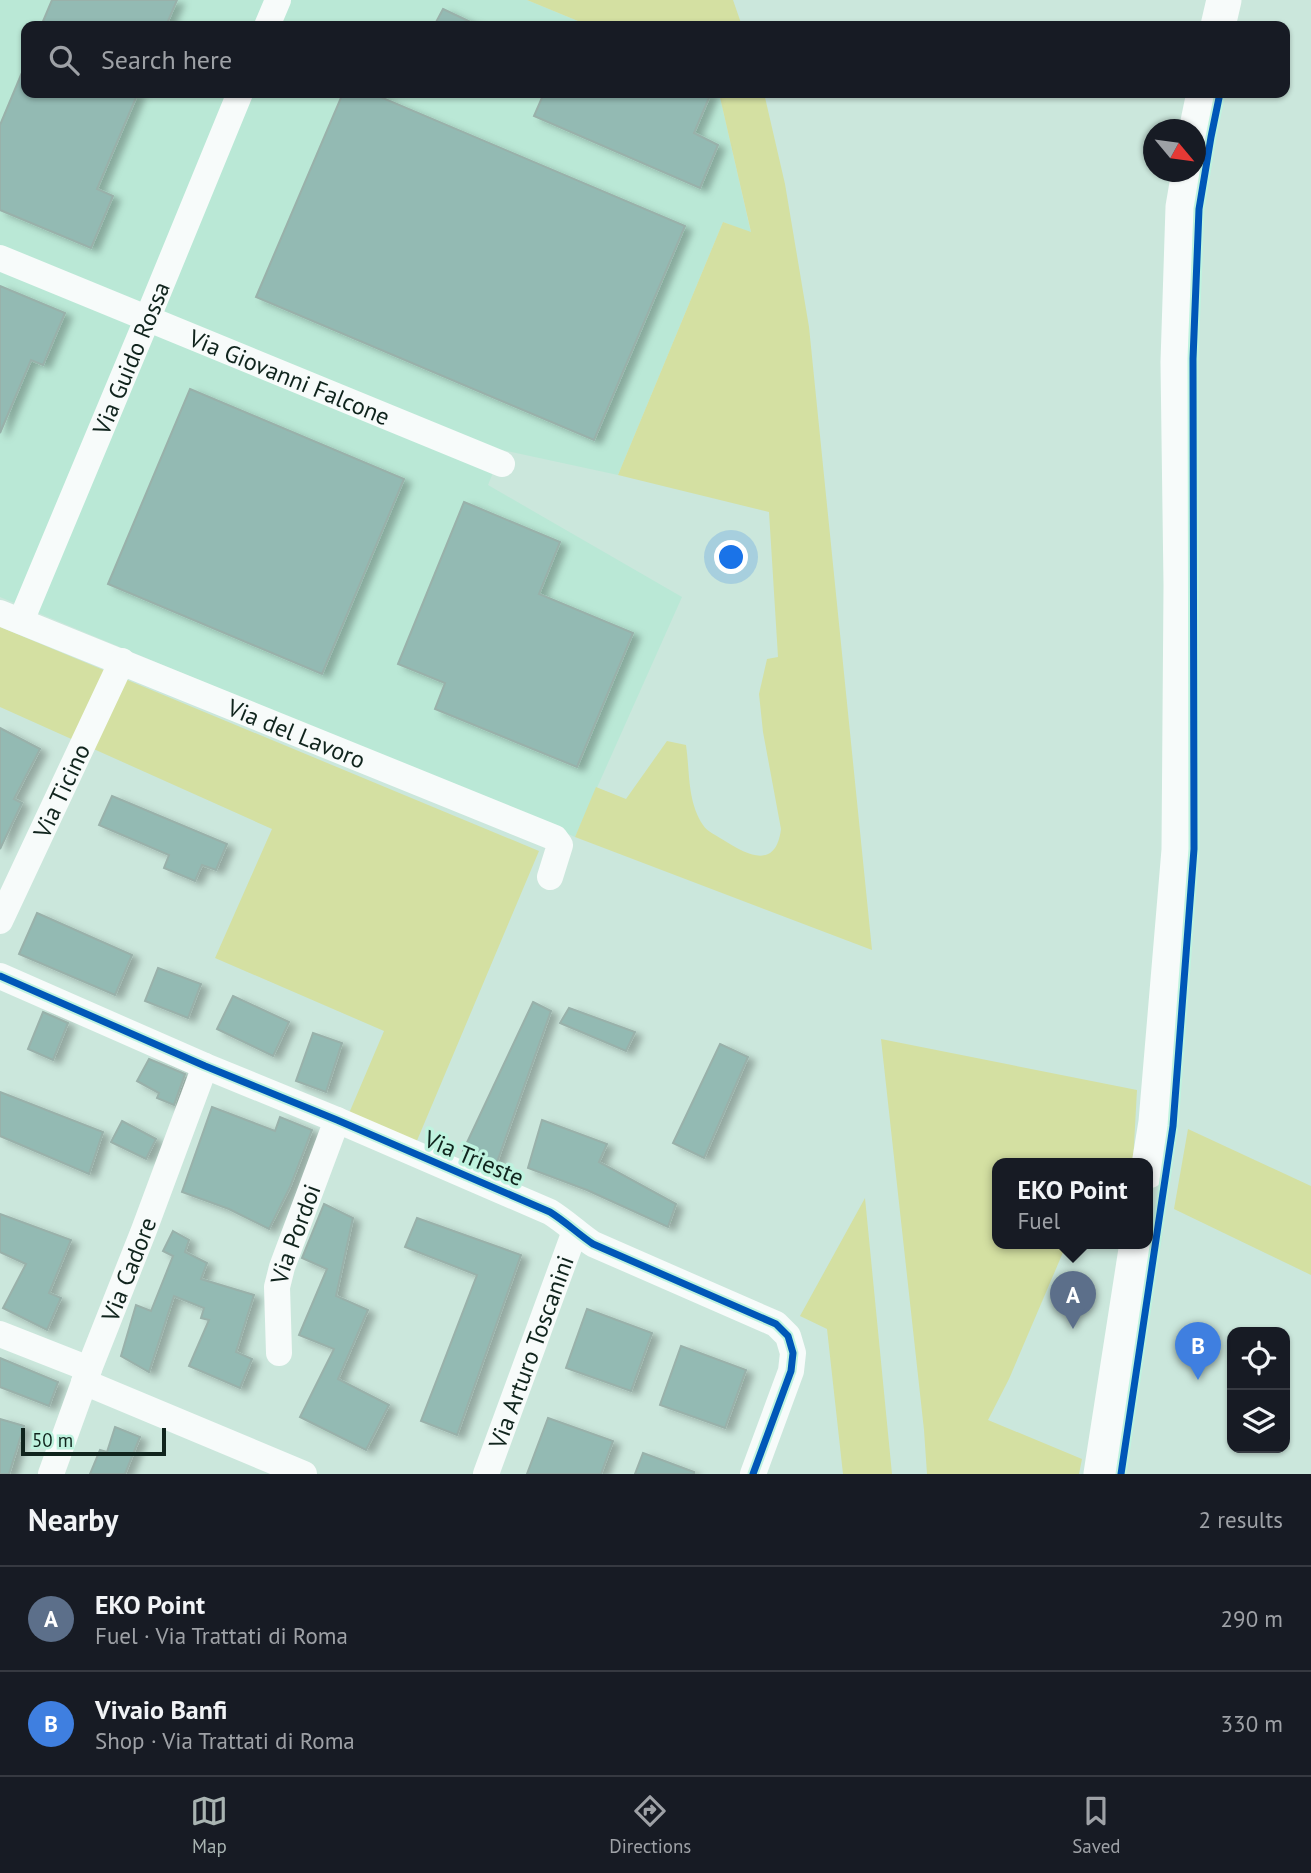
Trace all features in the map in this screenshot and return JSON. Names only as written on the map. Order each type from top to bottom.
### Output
[{"type":"main road","points":[[1219,21],[1224,0]]},
{"type":"main road","points":[[1198,119],[1203,98]]},
{"type":"main road","points":[[1150,1158],[1156,1122],[1179,850],[1181,586],[1178,362],[1183,207],[1187,182]]},
{"type":"main road","points":[[1101,1474],[1136,1249]]},
{"type":"street","points":[[269,21],[278,0]]},
{"type":"street","name":"Via Guido Rossa","points":[[10,617],[148,318],[238,98]]},
{"type":"street","name":"Via Giovanni Falcone","points":[[0,258],[502,464]]},
{"type":"street","name":"Via del Lavoro","points":[[10,617],[555,838],[560,845],[550,877]]},
{"type":"street","name":"Via Ticino","points":[[0,921],[122,662]]},
{"type":"street","name":"Via Trieste","points":[[0,976],[550,1212],[593,1244],[615,1255],[776,1324],[788,1336],[793,1353],[790,1371],[753,1474]]},
{"type":"street","name":"Via Cadore","points":[[51,1474],[205,1066]]},
{"type":"street","name":"Via Pordoi","points":[[279,1353],[277,1287],[337,1120]]},
{"type":"street","name":"Via Arturo Toscanini","points":[[486,1474],[575,1231]]},
{"type":"street","points":[[0,1334],[86,1376],[304,1474]]},
{"type":"shaded area","points":[[0,0],[527,0],[578,21],[21,21],[21,98],[720,98],[751,233],[723,222],[618,475],[502,450],[488,485],[682,597],[575,837],[0,597]]},
{"type":"green space","points":[[527,0],[733,0],[740,21],[578,21]]},
{"type":"green space","points":[[720,98],[765,98],[785,184],[809,327],[872,950],[575,837],[596,787],[626,799],[667,741],[686,745],[694,806],[707,830],[743,851],[760,856],[774,850],[778,842],[781,829],[763,732],[759,694],[767,659],[778,657],[769,512],[618,475],[723,222],[751,232]]},
{"type":"green space","points":[[0,627],[539,851],[416,1143],[347,1118],[384,1031],[215,958],[272,829],[0,707]]},
{"type":"green space","points":[[881,1039],[1137,1090],[1133,1158],[992,1158],[992,1249],[1064,1249],[1009,1379],[988,1420],[1082,1459],[1079,1474],[927,1474]]},
{"type":"green space","points":[[1188,1129],[1311,1186],[1311,1275],[1174,1209]]},
{"type":"green space","points":[[865,1198],[892,1474],[843,1474],[827,1329],[800,1316]]},
{"type":"building","points":[[52,0],[177,0],[168,21],[43,21]]},
{"type":"building","points":[[443,9],[468,21],[437,21]]},
{"type":"building","points":[[21,75],[21,98],[136,98],[97,189],[113,196],[91,248],[0,210],[0,125]]},
{"type":"building","points":[[341,98],[383,98],[685,226],[594,440],[256,297]]},
{"type":"building","points":[[542,98],[709,98],[694,133],[718,145],[700,188],[534,116]]},
{"type":"building","points":[[0,286],[65,313],[43,365],[31,360],[0,433]]},
{"type":"building","points":[[190,389],[404,479],[322,674],[108,584]]},
{"type":"building","points":[[464,502],[560,542],[539,594],[633,633],[577,767],[435,709],[445,683],[398,664]]},
{"type":"building","points":[[0,728],[40,749],[14,799],[22,803],[0,849]]},
{"type":"building","points":[[112,796],[227,844],[216,870],[202,865],[195,881],[164,868],[169,855],[99,825]]},
{"type":"building","points":[[37,913],[132,955],[115,995],[19,954]]},
{"type":"building","points":[[158,968],[201,984],[188,1018],[145,1001]]},
{"type":"building","points":[[233,996],[289,1022],[273,1056],[217,1029]]},
{"type":"building","points":[[533,1002],[551,1011],[496,1165],[463,1151]]},
{"type":"building","points":[[569,1008],[635,1032],[626,1051],[560,1023]]},
{"type":"building","points":[[43,1012],[68,1023],[53,1060],[28,1049]]},
{"type":"building","points":[[313,1033],[342,1043],[326,1092],[296,1081]]},
{"type":"building","points":[[720,1044],[748,1057],[704,1158],[673,1143]]},
{"type":"building","points":[[149,1059],[185,1074],[174,1105],[157,1098],[159,1093],[137,1081]]},
{"type":"building","points":[[0,1092],[103,1132],[89,1174],[0,1136]]},
{"type":"building","points":[[212,1107],[275,1131],[280,1117],[312,1130],[290,1187],[269,1229],[229,1209],[182,1192]]},
{"type":"building","points":[[542,1120],[607,1144],[599,1162],[676,1204],[668,1227],[587,1190],[528,1168]]},
{"type":"building","points":[[122,1121],[156,1139],[146,1159],[111,1142]]},
{"type":"building","points":[[324,1204],[353,1218],[336,1296],[368,1310],[338,1379],[389,1405],[366,1450],[300,1417],[334,1349],[299,1335],[327,1269],[302,1258]]},
{"type":"building","points":[[0,1214],[71,1240],[49,1293],[61,1298],[47,1330],[3,1308],[26,1264],[0,1252]]},
{"type":"building","points":[[417,1218],[521,1255],[457,1435],[421,1421],[477,1275],[405,1247]]},
{"type":"building","points":[[173,1231],[189,1240],[185,1252],[207,1263],[201,1279],[254,1295],[236,1352],[252,1359],[240,1388],[189,1366],[209,1320],[201,1318],[204,1308],[174,1296],[149,1372],[121,1356],[136,1305],[151,1311],[173,1256],[163,1251]]},
{"type":"building","points":[[587,1309],[652,1333],[631,1391],[566,1368]]},
{"type":"building","points":[[681,1346],[746,1370],[725,1428],[660,1405]]},
{"type":"building","points":[[0,1358],[58,1382],[49,1406],[0,1387]]},
{"type":"building","points":[[548,1418],[613,1441],[601,1474],[527,1474]]},
{"type":"building","points":[[0,1419],[24,1426],[9,1474],[0,1474]]},
{"type":"building","points":[[115,1427],[140,1437],[125,1474],[90,1474],[100,1450],[107,1452]]},
{"type":"building","points":[[643,1453],[694,1472],[694,1474],[635,1474]]},
{"type":"cycle path","points":[[1121,1474],[1173,1126],[1194,849],[1193,359],[1199,209],[1219,98]]},
{"type":"cycle path","points":[[0,976],[550,1212],[593,1244],[776,1324],[788,1336],[793,1353],[791,1371],[753,1474]]},
{"type":"place","name":"EKO Point","points":[[1073,1329]]},
{"type":"place","name":"Vivaio Banfi","points":[[1198,1380]]}]
